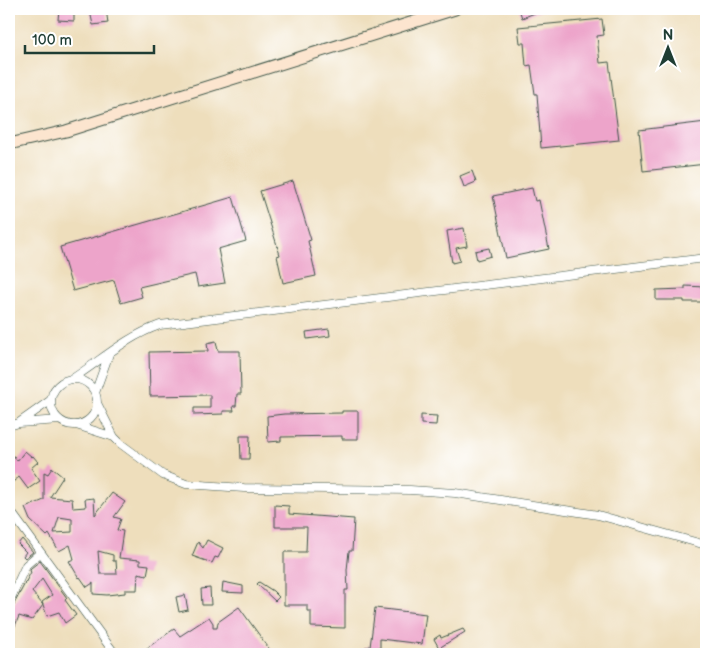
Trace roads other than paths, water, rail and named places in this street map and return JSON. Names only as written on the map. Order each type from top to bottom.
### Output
[{"type":"main road","points":[[9,144],[66,131],[455,9]]},
{"type":"street","points":[[72,379],[144,331],[160,325],[706,258]]},
{"type":"street","points":[[95,393],[109,354]]},
{"type":"street","points":[[59,420],[53,411],[52,395],[58,385],[67,380],[78,379],[88,384],[95,393],[97,403],[114,437]]},
{"type":"street","points":[[19,423],[51,400]]},
{"type":"street","points":[[9,426],[19,423],[59,420],[69,424],[80,424],[90,418],[97,403]]},
{"type":"street","points":[[75,424],[114,437],[148,466],[162,475],[186,484],[244,488],[401,490],[456,493],[598,515],[706,545]]},
{"type":"street","points":[[9,509],[115,654]]},
{"type":"street","points":[[9,602],[26,565],[40,553]]}]
